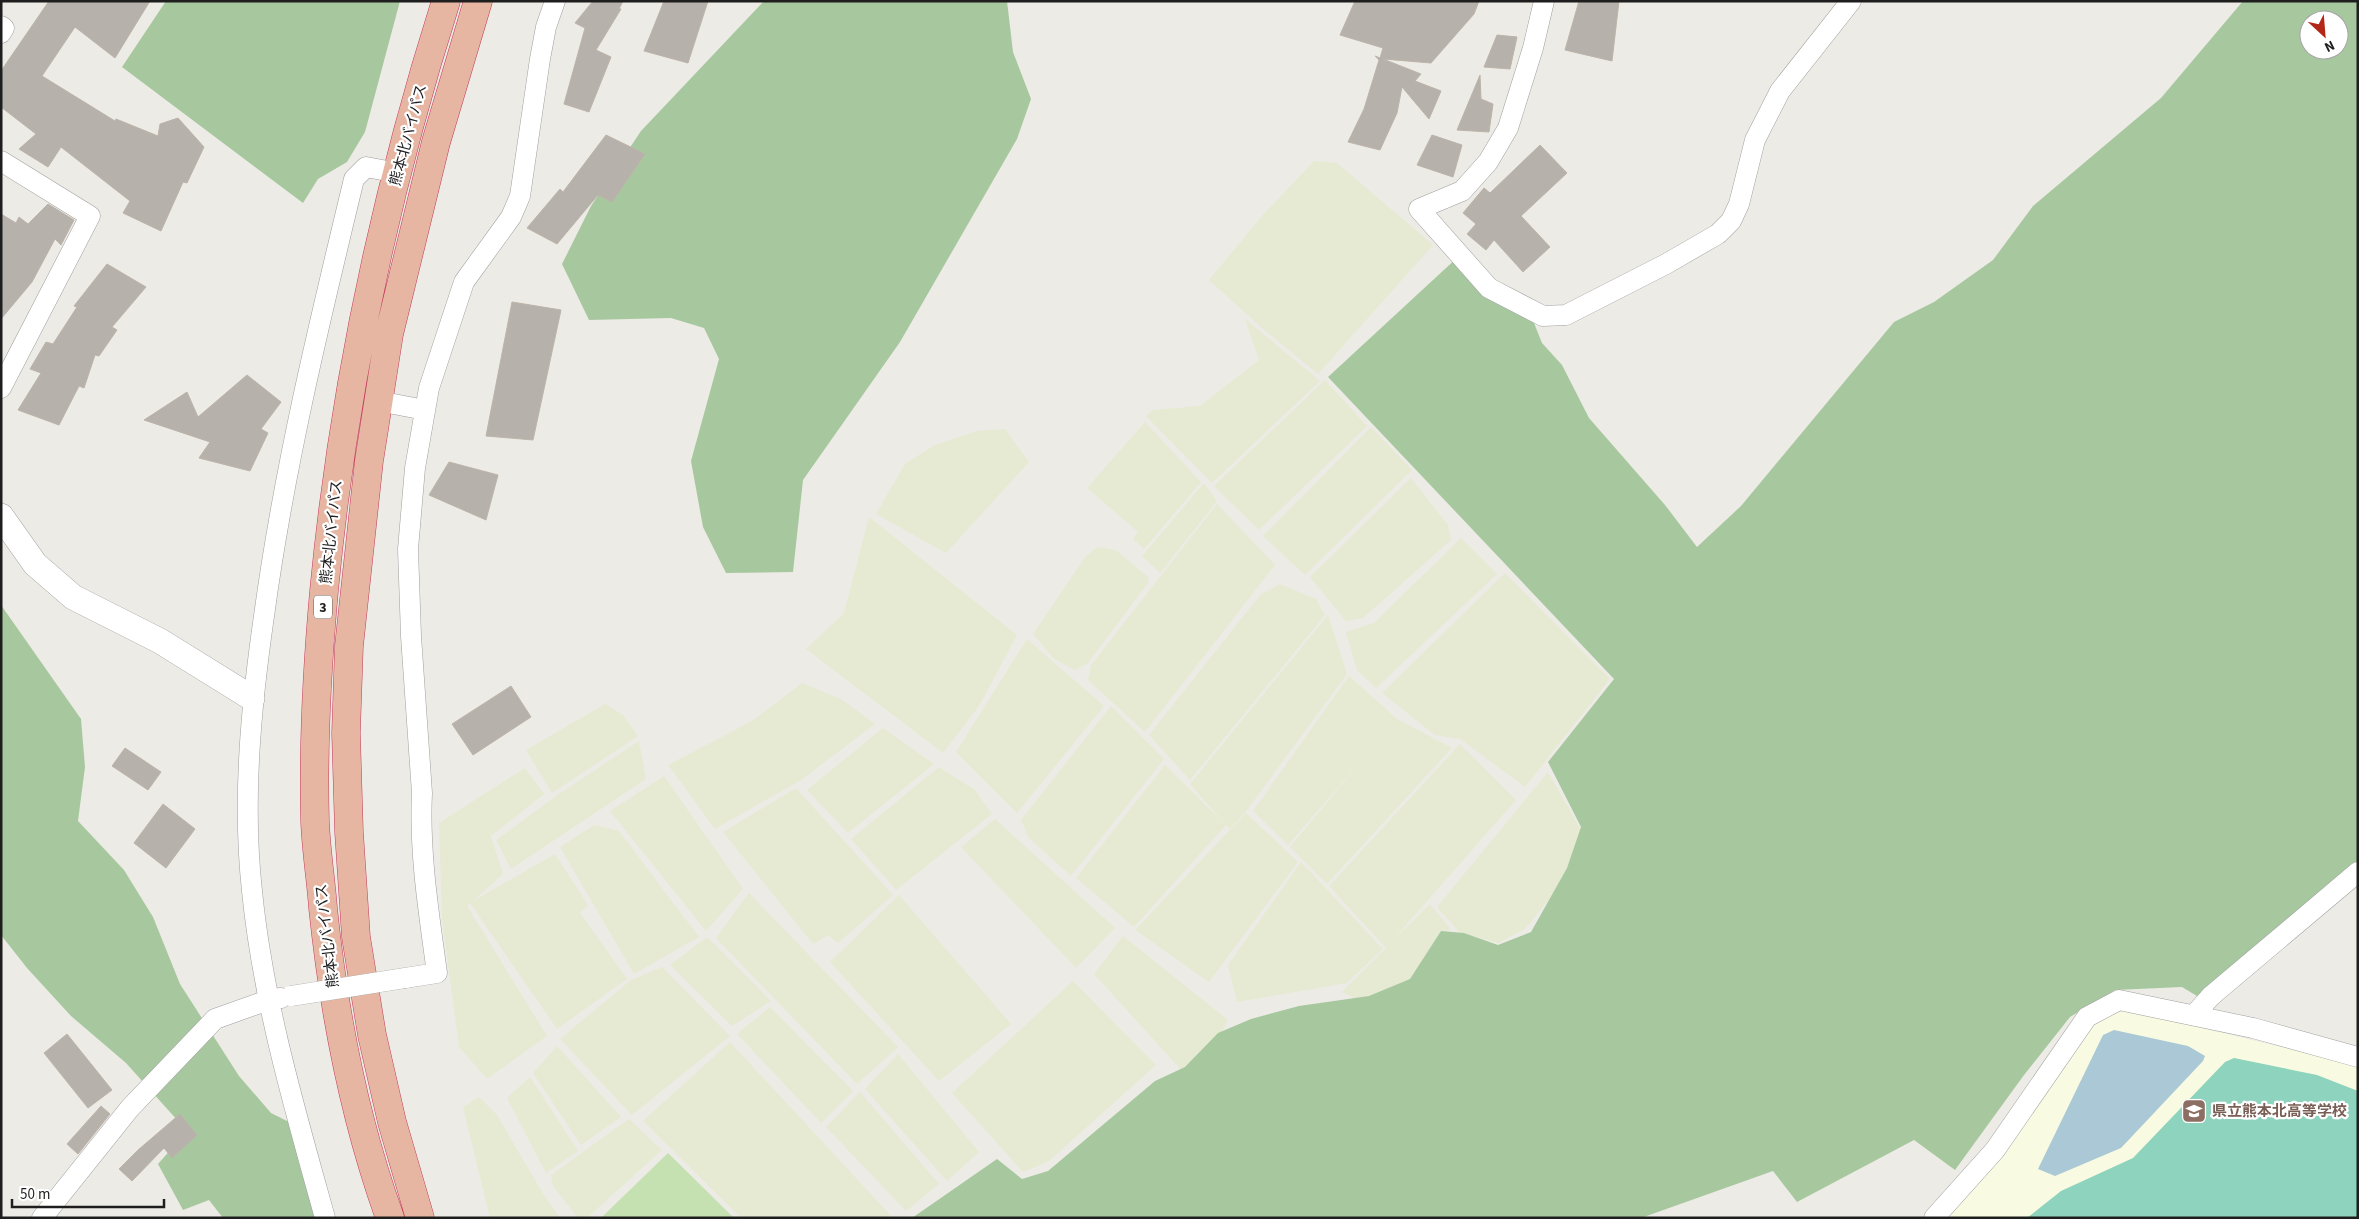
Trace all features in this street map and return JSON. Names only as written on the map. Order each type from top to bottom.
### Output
[{"type":"highway","name":"熊本北バイパス","points":[[390,1218],[364,1139],[344,1049],[329,963],[315,824],[315,721],[330,526],[347,406],[372,280],[398,173],[446,1]]},
{"type":"highway","name":"熊本北バイパス","points":[[420,1218],[392,1122],[372,1035],[356,937],[349,832],[346,733],[349,646],[369,461],[389,334],[427,178],[478,1]]},
{"type":"street","points":[[42,1218],[130,1108],[215,1019],[268,1000],[437,973],[428,909],[420,818],[422,793],[411,636],[408,549],[415,468],[429,388],[464,282],[512,217],[520,196],[540,59],[546,27],[555,1]]},
{"type":"street","points":[[1544,1],[1533,48],[1508,128],[1488,162],[1462,191],[1419,209],[1489,288],[1542,316],[1566,315],[1666,264],[1718,234],[1731,222],[1739,204],[1755,140],[1780,91],[1851,1]]},
{"type":"street","points":[[1,26],[4,28],[1,33]]},
{"type":"street","points":[[1,161],[90,216],[1,388]]},
{"type":"street","points":[[325,1218],[268,1000],[252,890],[249,805],[252,698],[276,528],[306,382],[354,179],[366,167],[398,173]]},
{"type":"street","points":[[378,401],[425,410]]},
{"type":"street","points":[[1,516],[35,564],[73,597],[160,640],[252,698]]},
{"type":"street","points":[[2194,1015],[2211,996],[2358,872]]},
{"type":"street","points":[[1934,1218],[1995,1150],[2087,1016],[2119,1000],[2253,1028],[2358,1057]]},
{"type":"street","points":[[374,1173],[383,1218]]},
{"type":"shaded area","points":[[1314,161],[1337,163],[1433,245],[1318,374],[1262,328],[1209,280],[1262,216]]},
{"type":"shaded area","points":[[1245,319],[1320,381],[1212,483],[1146,416],[1153,410],[1200,406],[1259,360]]},
{"type":"shaded area","points":[[1325,380],[1367,426],[1259,530],[1214,486]]},
{"type":"shaded area","points":[[1145,422],[1201,482],[1144,549],[1133,539],[1138,532],[1087,488]]},
{"type":"shaded area","points":[[1371,427],[1412,470],[1305,575],[1263,536]]},
{"type":"shaded area","points":[[1005,429],[1029,462],[946,553],[876,514],[905,464],[935,445],[977,431]]},
{"type":"shaded area","points":[[1411,478],[1448,525],[1451,540],[1363,618],[1346,621],[1310,577]]},
{"type":"shaded area","points":[[1204,483],[1217,501],[1160,573],[1142,556]]},
{"type":"shaded area","points":[[1217,504],[1275,565],[1145,732],[1088,680],[1091,665]]},
{"type":"shaded area","points":[[869,517],[1017,635],[979,706],[943,753],[806,649],[844,613]]},
{"type":"shaded area","points":[[1461,538],[1497,574],[1376,688],[1357,670],[1346,632],[1374,623]]},
{"type":"shaded area","points":[[1097,547],[1116,550],[1148,577],[1148,583],[1087,664],[1075,670],[1054,659],[1033,634],[1086,556]]},
{"type":"shaded area","points":[[1505,573],[1610,679],[1525,787],[1460,739],[1435,735],[1382,693]]},
{"type":"shaded area","points":[[1280,584],[1316,599],[1325,615],[1190,780],[1149,735],[1261,594]]},
{"type":"shaded area","points":[[1328,615],[1347,674],[1247,810],[1230,829],[1226,825],[1134,927],[1076,878],[1165,765],[1224,823],[1190,784]]},
{"type":"shaded area","points":[[1027,639],[1104,706],[1017,813],[956,752]]},
{"type":"shaded area","points":[[1349,676],[1397,719],[1452,748],[1327,884],[1290,847],[1362,760],[1288,845],[1253,811]]},
{"type":"shaded area","points":[[802,683],[841,699],[875,724],[801,780],[715,829],[668,765],[752,721]]},
{"type":"shaded area","points":[[605,704],[623,715],[638,736],[552,793],[526,750]]},
{"type":"shaded area","points":[[1111,706],[1164,759],[1071,876],[1029,838],[1021,820]]},
{"type":"shaded area","points":[[883,728],[934,764],[848,833],[807,790]]},
{"type":"shaded area","points":[[639,741],[646,779],[511,869],[496,840],[556,796]]},
{"type":"shaded area","points":[[1460,744],[1516,800],[1393,940],[1430,904],[1450,928],[1410,979],[1367,1005],[1342,992],[1386,948],[1329,886]]},
{"type":"shaded area","points":[[939,767],[975,790],[992,814],[896,890],[851,839]]},
{"type":"shaded area","points":[[525,768],[544,794],[491,836],[503,874],[473,901],[555,854],[588,905],[580,913],[627,979],[557,1029],[470,903],[467,906],[547,1036],[487,1079],[459,1047],[442,918],[439,823]]},
{"type":"shaded area","points":[[1548,772],[1581,830],[1570,873],[1525,929],[1498,943],[1459,932],[1437,907]]},
{"type":"shaded area","points":[[664,776],[743,889],[706,931],[610,811]]},
{"type":"shaded area","points":[[796,788],[893,895],[838,943],[828,935],[813,944],[723,832]]},
{"type":"shaded area","points":[[1246,813],[1298,862],[1209,982],[1135,930]]},
{"type":"shaded area","points":[[995,819],[1115,928],[1076,968],[961,847]]},
{"type":"shaded area","points":[[594,825],[619,831],[699,937],[634,974],[560,847]]},
{"type":"shaded area","points":[[1301,862],[1383,949],[1347,983],[1237,1002],[1228,965]]},
{"type":"shaded area","points":[[749,893],[898,1047],[857,1084],[716,938]]},
{"type":"shaded area","points":[[899,895],[1011,1024],[939,1081],[830,962]]},
{"type":"shaded area","points":[[1123,936],[1228,1020],[1194,1084],[1094,974]]},
{"type":"shaded area","points":[[707,937],[771,1001],[732,1026],[670,965]]},
{"type":"shaded area","points":[[662,967],[730,1036],[632,1115],[560,1039],[631,980]]},
{"type":"shaded area","points":[[1073,981],[1156,1065],[1049,1161],[1023,1172],[952,1093]]},
{"type":"shaded area","points":[[770,1007],[853,1091],[821,1123],[737,1034]]},
{"type":"shaded area","name":"県立熊本北高等学校","points":[[2128,1010],[2334,1060],[2358,1068],[2358,1218],[1947,1218],[2084,1036],[2106,1014]]},
{"type":"shaded area","points":[[730,1042],[893,1218],[741,1218],[643,1121]]},
{"type":"shaded area","points":[[557,1046],[621,1117],[581,1145],[533,1073]]},
{"type":"shaded area","points":[[898,1054],[979,1152],[947,1181],[865,1089]]},
{"type":"shaded area","points":[[530,1077],[578,1151],[546,1173],[507,1098]]},
{"type":"shaded area","points":[[860,1092],[939,1184],[906,1211],[826,1127]]},
{"type":"shaded area","points":[[479,1097],[497,1115],[542,1192],[560,1218],[490,1218],[463,1107]]},
{"type":"shaded area","points":[[629,1119],[662,1150],[587,1218],[578,1218],[553,1186],[551,1175]]},
{"type":"green space","points":[[166,1],[400,1],[365,132],[347,162],[318,179],[303,203],[122,67]]},
{"type":"green space","points":[[764,1],[1007,1],[1013,52],[1031,99],[1017,139],[900,342],[803,480],[793,572],[726,573],[703,527],[691,461],[719,359],[704,328],[671,318],[589,320],[562,264],[591,206],[641,131]]},
{"type":"green space","points":[[2243,1],[2358,1],[2358,861],[2197,996],[2182,987],[2115,990],[2070,1017],[2024,1075],[1955,1170],[1914,1140],[1797,1202],[1773,1171],[1641,1218],[912,1218],[997,1159],[1022,1179],[1048,1171],[1155,1081],[1185,1067],[1218,1033],[1251,1019],[1299,1006],[1369,996],[1410,979],[1441,931],[1464,933],[1498,945],[1531,932],[1567,868],[1581,827],[1548,762],[1614,679],[1328,377],[1459,256],[1528,308],[1542,343],[1562,365],[1589,418],[1665,505],[1697,547],[1741,506],[1894,322],[1934,302],[1993,260],[2033,206],[2161,98]]},
{"type":"green space","points":[[1,605],[81,719],[85,767],[78,821],[124,870],[153,917],[180,984],[239,1076],[271,1113],[299,1127],[322,1218],[223,1218],[209,1200],[183,1210],[158,1164],[187,1131],[126,1063],[71,1016],[27,968],[1,935]]},
{"type":"green space","points":[[2234,1058],[2317,1075],[2358,1091],[2358,1218],[2027,1218],[2061,1191],[2133,1158],[2225,1062]]},
{"type":"green space","points":[[668,1153],[734,1218],[601,1218]]},
{"type":"water","points":[[2114,1030],[2188,1046],[2205,1056],[2203,1061],[2121,1148],[2055,1176],[2038,1169],[2103,1035]]},
{"type":"building","points":[[49,1],[150,1],[115,58],[75,27],[42,76],[115,121],[116,119],[158,136],[160,124],[178,118],[204,147],[187,183],[183,182],[161,231],[123,213],[130,201],[61,147],[48,167],[19,149],[36,134],[1,107],[1,71]]},
{"type":"building","points":[[593,1],[623,1],[619,9],[621,9],[596,50],[611,57],[589,112],[564,104],[585,28],[575,23]]},
{"type":"building","points":[[664,1],[708,1],[688,63],[644,51]]},
{"type":"building","points":[[1355,1],[1479,1],[1474,14],[1431,63],[1383,59],[1421,74],[1415,81],[1441,91],[1429,119],[1402,87],[1397,113],[1380,150],[1348,142],[1364,109],[1379,60],[1375,56],[1380,58],[1383,48],[1340,35]]},
{"type":"building","points":[[1579,1],[1619,1],[1612,61],[1565,50]]},
{"type":"building","points":[[1497,35],[1517,37],[1510,69],[1484,67]]},
{"type":"building","points":[[1480,75],[1481,99],[1493,104],[1489,132],[1457,130]]},
{"type":"building","points":[[606,135],[645,154],[612,202],[598,195],[557,244],[527,228],[560,189],[563,192]]},
{"type":"building","points":[[1432,135],[1462,145],[1453,177],[1417,165]]},
{"type":"building","points":[[1540,145],[1567,173],[1521,216],[1550,247],[1523,272],[1494,240],[1486,250],[1467,234],[1476,224],[1463,213],[1484,188],[1490,193]]},
{"type":"building","points":[[48,204],[74,220],[61,245],[55,239],[32,282],[1,319],[1,214],[16,223],[19,217],[28,224]]},
{"type":"building","points":[[107,264],[146,287],[112,327],[117,330],[99,356],[95,355],[84,388],[79,386],[59,425],[18,410],[41,373],[30,369],[46,342],[53,344],[77,307],[74,306]]},
{"type":"building","points":[[512,302],[561,310],[533,440],[486,436]]},
{"type":"building","points":[[247,375],[281,402],[261,429],[268,433],[250,471],[199,458],[210,442],[144,420],[187,392],[198,417]]},
{"type":"building","points":[[449,462],[498,475],[486,520],[429,495]]},
{"type":"building","points":[[511,686],[531,717],[473,755],[452,724]]},
{"type":"building","points":[[125,748],[161,772],[148,790],[112,766]]},
{"type":"building","points":[[163,804],[195,829],[166,868],[134,843]]},
{"type":"building","points":[[67,1034],[112,1090],[88,1108],[44,1053]]},
{"type":"building","points":[[101,1106],[110,1114],[78,1154],[67,1144]]},
{"type":"building","points":[[180,1114],[197,1135],[172,1158],[164,1148],[132,1181],[119,1169]]},
{"type":"place","name":"県立熊本北高等学校","points":[[2194,1111]]}]
